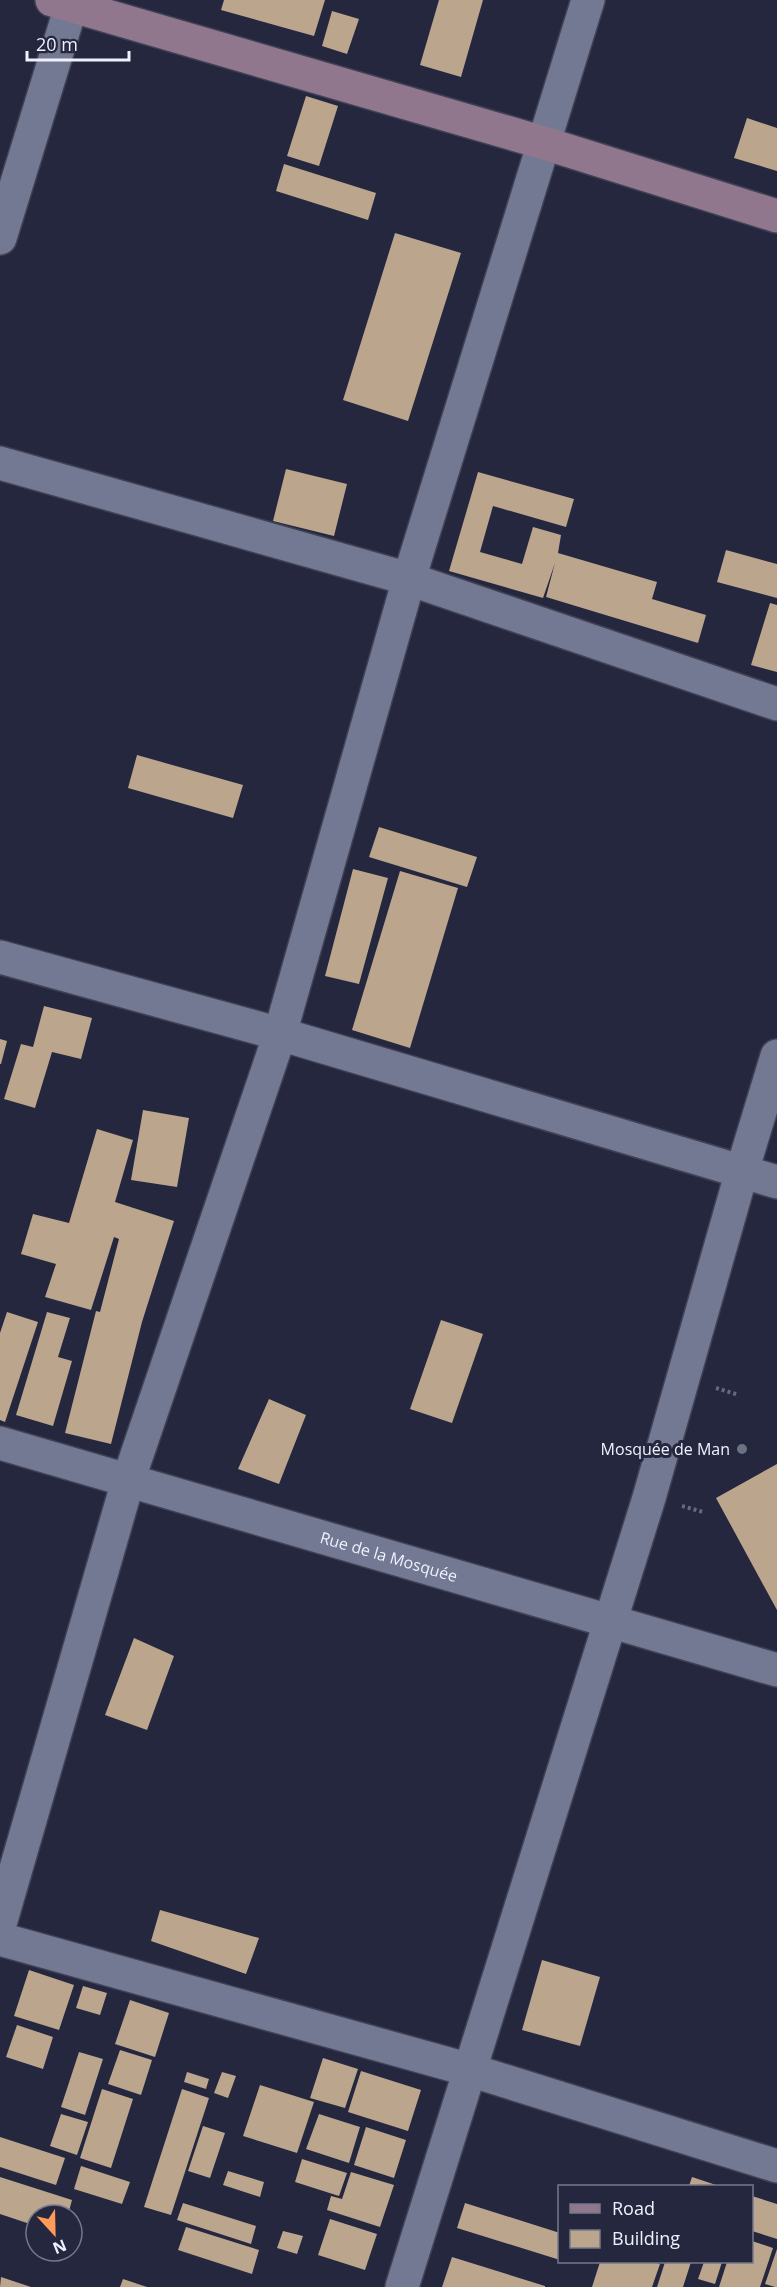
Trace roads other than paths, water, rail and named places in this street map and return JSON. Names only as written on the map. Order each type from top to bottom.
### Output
[{"type":"main road","points":[[66,2],[544,143],[777,216]]},
{"type":"street","points":[[0,1924],[128,1481],[280,1034],[409,579],[588,0]]},
{"type":"street","points":[[0,238],[66,2]]},
{"type":"street","points":[[0,463],[409,579],[777,704]]},
{"type":"street","points":[[0,957],[280,1034],[777,1182]]},
{"type":"street","points":[[402,2287],[649,1498],[777,1056]]},
{"type":"street","name":"Rue de la Mosquée","points":[[0,1443],[777,1671]]},
{"type":"street","points":[[0,1940],[470,2070],[777,2166]]},
{"type":"place","name":"Mosquée de Man","points":[[742,1449]]}]
